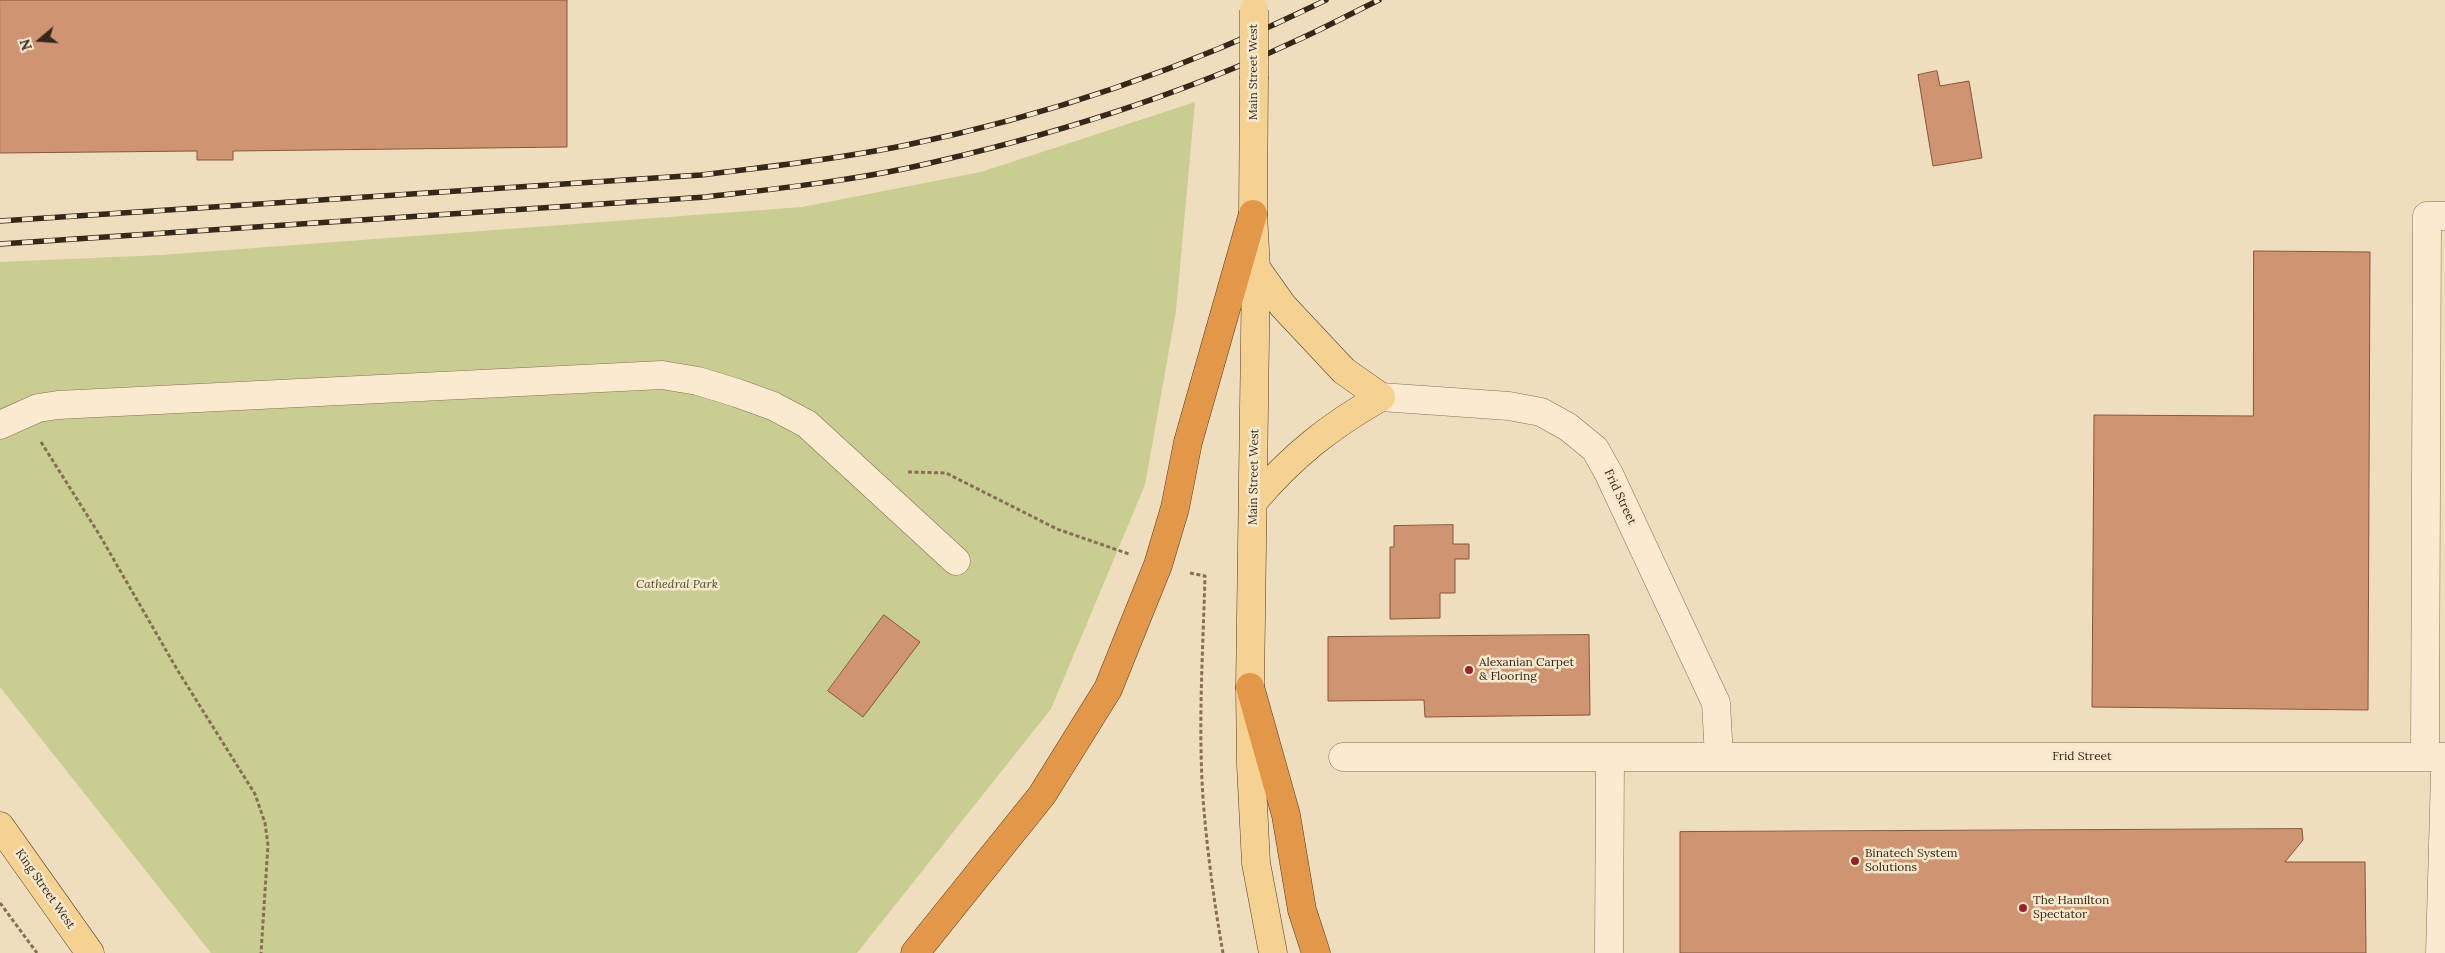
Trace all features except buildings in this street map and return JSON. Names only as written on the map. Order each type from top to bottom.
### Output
[{"type":"highway","points":[[915,953],[1042,795],[1108,689],[1158,565],[1175,508],[1188,442],[1253,214]]},
{"type":"highway","points":[[1250,687],[1286,814],[1302,910],[1316,953]]},
{"type":"main road","name":"Main Street West","points":[[1254,5],[1253,214],[1256,268],[1250,687],[1251,765],[1256,863],[1273,953]]},
{"type":"main road","points":[[1254,500],[1280,469],[1313,440],[1346,417],[1381,397],[1344,370],[1283,306],[1256,268]]},
{"type":"main road","name":"King Street West","points":[[0,826],[90,953]]},
{"type":"street","points":[[2440,953],[2427,216],[2445,216]]},
{"type":"street","points":[[10,420],[38,408],[58,405],[662,376],[689,380],[773,406],[807,424],[956,561]]},
{"type":"street","name":"Frid Street","points":[[1381,397],[1509,406],[1541,412],[1568,427],[1595,448],[1609,474],[1716,703],[1719,757]]},
{"type":"street","name":"Frid Street","points":[[1343,757],[1719,757],[2438,762]]},
{"type":"street","points":[[1609,953],[1610,757]]},
{"type":"path","points":[[10,420],[51,456],[178,671],[255,794],[265,822],[268,844],[261,953]]},
{"type":"path","points":[[0,903],[37,953]]},
{"type":"green space","name":"Cathedral Park","points":[[1195,102],[1176,311],[1145,485],[1051,709],[857,953],[211,953],[0,687],[0,262],[161,255],[802,207],[981,172]]},
{"type":"railway","points":[[0,221],[701,175],[852,155],[957,134],[1065,104],[1172,67],[1275,24],[1326,0]]},
{"type":"railway","points":[[0,244],[706,197],[807,185],[883,173],[957,157],[1055,131],[1151,100],[1245,64],[1379,0]]},
{"type":"place","name":"Alexanian Carpet & Flooring","points":[[1469,670]]},
{"type":"place","name":"Binatech System Solutions","points":[[1855,861]]},
{"type":"place","name":"The Hamilton Spectator","points":[[2023,908]]}]
